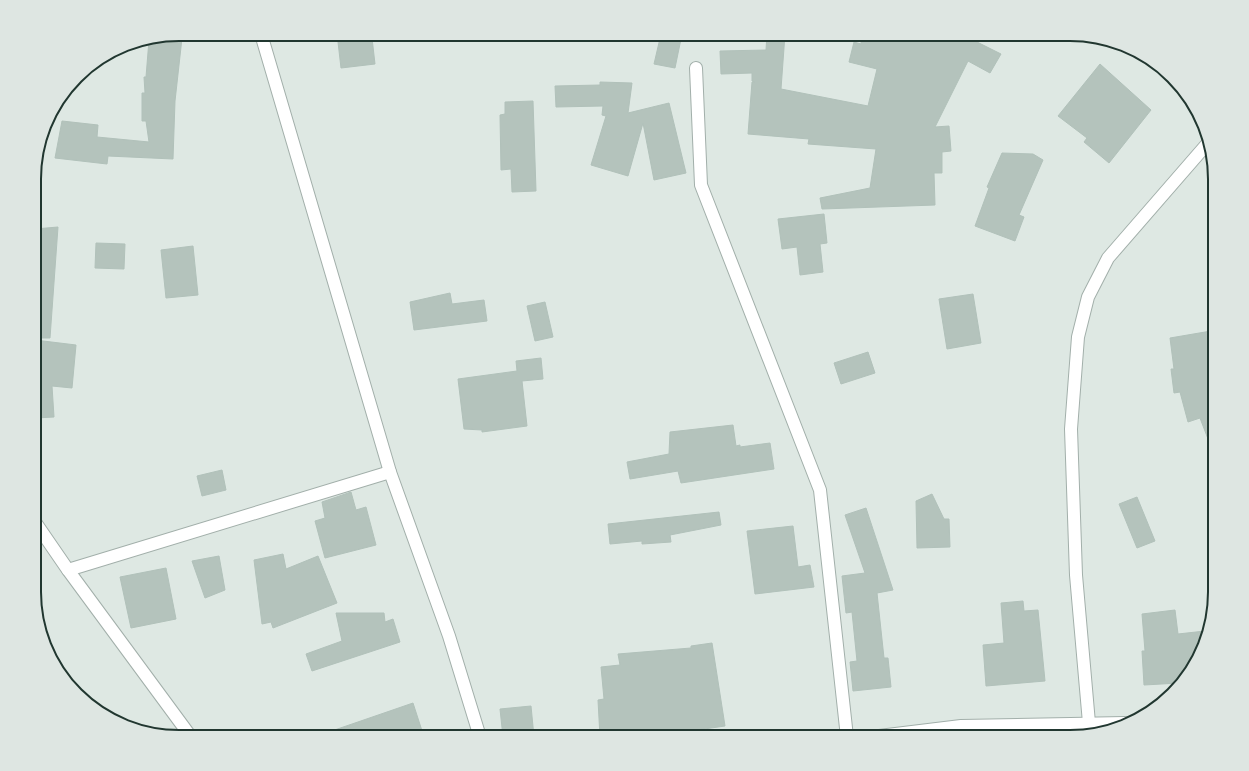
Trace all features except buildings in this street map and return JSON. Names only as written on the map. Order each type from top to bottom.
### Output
[{"type":"street","points":[[263,41],[390,472],[449,636],[478,730]]},
{"type":"street","points":[[696,68],[701,185],[820,490],[846,730]]},
{"type":"street","points":[[1089,723],[1076,575],[1071,437],[1073,387],[1078,337],[1088,297],[1108,258],[1204,148]]},
{"type":"street","points":[[68,570],[390,472]]},
{"type":"street","points":[[41,531],[68,570],[186,730]]},
{"type":"street","points":[[979,730],[1089,723],[1114,723]]}]
